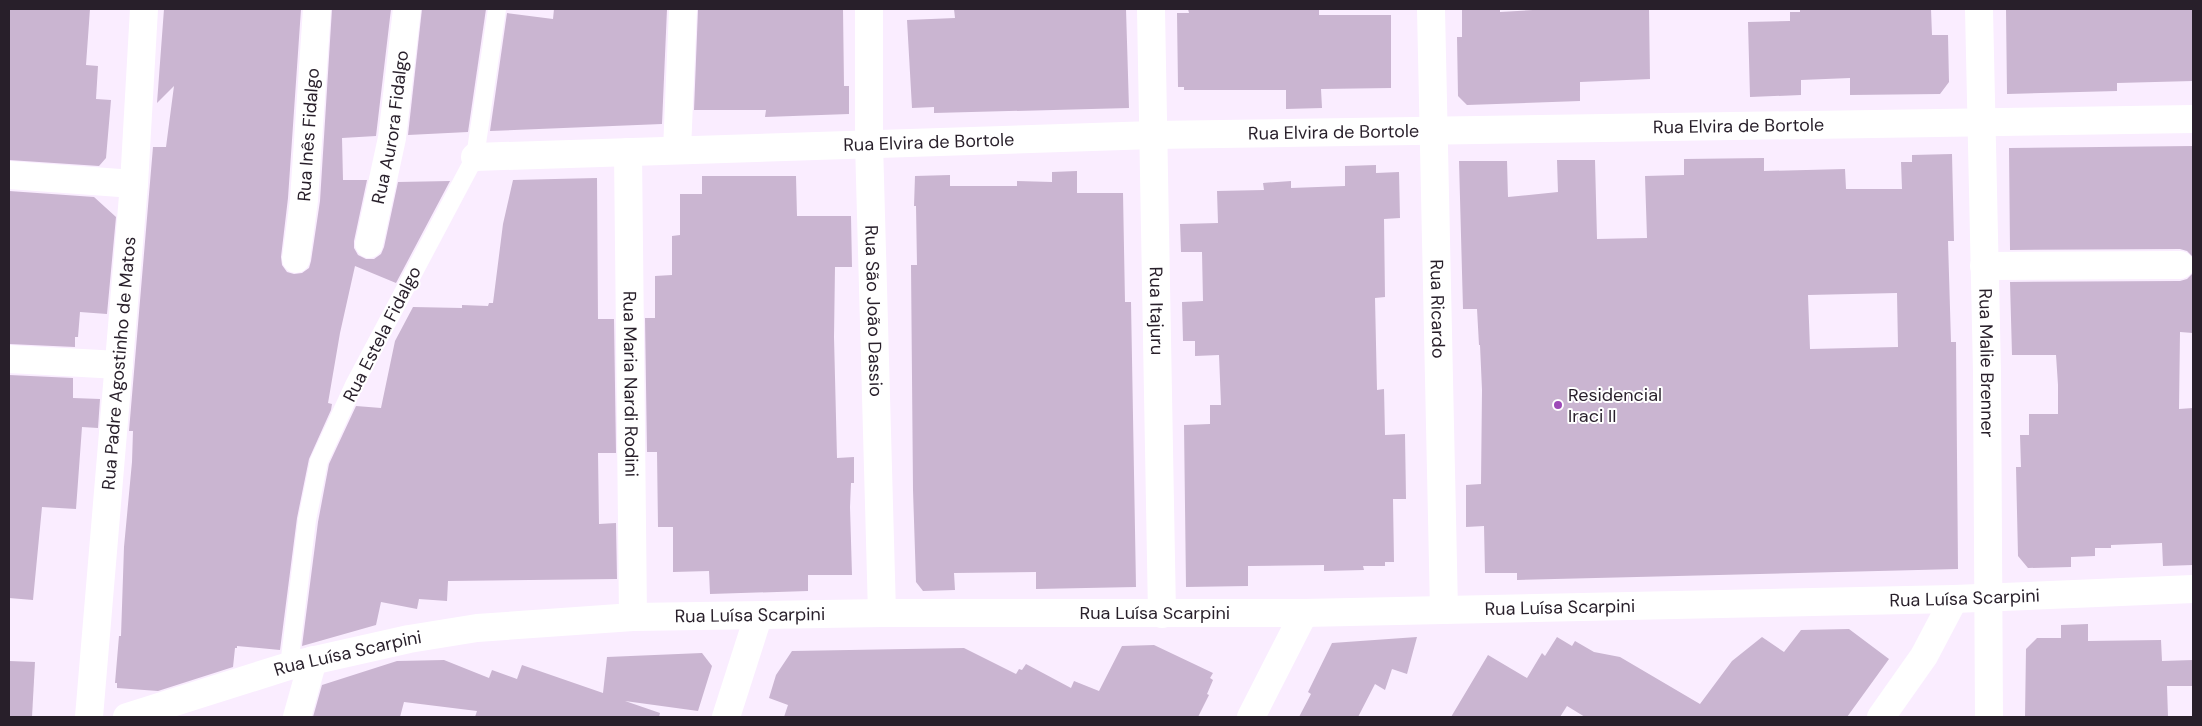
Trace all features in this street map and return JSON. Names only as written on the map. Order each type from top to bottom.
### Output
[{"type":"street","name":"Rua Padre Agostinho de Matos","points":[[88,717],[134,184],[144,9]]},
{"type":"street","name":"Rua Inês Fidalgo","points":[[296,260],[304,200],[317,9]]},
{"type":"street","name":"Rua Aurora Fidalgo","points":[[369,244],[392,138],[406,9]]},
{"type":"street","points":[[677,150],[683,9]]},
{"type":"street","name":"Rua São João Dassio","points":[[868,9],[869,143],[882,613]]},
{"type":"street","name":"Rua Itajuru","points":[[1151,9],[1162,614]]},
{"type":"street","name":"Rua Ricardo","points":[[1431,9],[1444,610]]},
{"type":"street","name":"Rua Malie Brenner","points":[[1978,9],[1987,372],[1989,717]]},
{"type":"street","name":"Rua Elvira de Bortole","points":[[475,157],[1154,135],[2193,119]]},
{"type":"street","name":"Rua Maria Nardi Rodini","points":[[628,152],[633,617]]},
{"type":"street","points":[[9,175],[134,184]]},
{"type":"street","points":[[1984,266],[2180,265]]},
{"type":"street","points":[[9,359],[119,365]]},
{"type":"street","name":"Rua Luísa Scarpini","points":[[127,717],[301,663],[409,639],[477,628],[633,617],[882,613],[1304,613],[1954,599],[2193,589]]},
{"type":"street","points":[[1881,717],[1924,656],[1954,599]]},
{"type":"street","points":[[1251,717],[1304,613]]},
{"type":"street","points":[[726,717],[758,616]]},
{"type":"street","points":[[297,717],[301,663]]},
{"type":"lane","name":"Rua Estela Fidalgo","points":[[301,663],[308,520],[319,461],[354,385],[475,157],[497,9]]},
{"type":"building","points":[[9,9],[90,9],[86,65],[98,66],[96,99],[111,100],[106,158],[99,166],[9,160]]},
{"type":"building","points":[[164,9],[301,9],[288,198],[281,257],[282,265],[287,272],[294,274],[302,273],[309,268],[311,261],[320,201],[332,9],[391,9],[376,136],[342,138],[343,180],[367,180],[354,241],[354,248],[358,255],[366,259],[374,259],[381,254],[398,182],[450,181],[396,283],[355,266],[340,333],[328,403],[332,404],[331,410],[309,459],[297,518],[280,650],[237,646],[235,648],[233,667],[158,691],[117,688],[117,683],[115,683],[119,636],[121,636],[124,547],[132,462],[133,431],[129,431],[153,147],[166,147],[174,86],[157,103]]},
{"type":"building","points":[[422,9],[486,9],[468,132],[408,135]]},
{"type":"building","points":[[554,9],[667,9],[662,124],[490,131],[507,13],[553,19]]},
{"type":"building","points":[[698,9],[843,9],[844,86],[849,86],[849,114],[765,117],[766,110],[694,110]]},
{"type":"building","points":[[954,9],[1126,9],[1129,108],[934,113],[934,107],[912,108],[907,20],[955,18]]},
{"type":"building","points":[[1188,9],[1319,9],[1319,15],[1391,15],[1391,88],[1321,89],[1322,108],[1286,109],[1286,90],[1184,90],[1184,87],[1178,87],[1177,13],[1189,13]]},
{"type":"building","points":[[1462,9],[1500,9],[1500,12],[1551,9],[1649,9],[1650,79],[1580,82],[1580,101],[1467,105],[1458,96],[1457,37],[1462,37]]},
{"type":"building","points":[[1800,9],[1931,9],[1932,35],[1948,35],[1949,82],[1940,94],[1850,95],[1850,78],[1801,80],[1801,95],[1750,97],[1748,22],[1790,21],[1790,12],[1800,12]]},
{"type":"building","points":[[2006,9],[2193,9],[2193,81],[2117,83],[2117,91],[2007,94]]},
{"type":"building","points":[[2193,146],[2193,257],[2187,251],[2180,249],[2010,250],[2009,148]]},
{"type":"building","points":[[1952,154],[1954,241],[1948,241],[1951,342],[1956,342],[1958,569],[1517,580],[1517,573],[1485,573],[1484,526],[1466,527],[1466,485],[1481,484],[1482,390],[1477,309],[1463,309],[1459,161],[1507,161],[1508,197],[1558,192],[1557,160],[1595,160],[1597,239],[1647,238],[1645,176],[1684,175],[1684,159],[1764,158],[1764,171],[1845,169],[1846,189],[1902,189],[1901,162],[1912,162],[1912,155]],"holes":[[[1897,293],[1898,347],[1810,349],[1808,295]]]},
{"type":"building","points":[[1376,165],[1376,173],[1399,172],[1400,218],[1384,219],[1385,297],[1375,298],[1377,390],[1384,389],[1385,435],[1405,434],[1406,499],[1393,499],[1394,562],[1385,562],[1385,566],[1363,566],[1364,570],[1324,571],[1324,565],[1248,566],[1248,586],[1186,587],[1184,425],[1210,424],[1210,405],[1221,405],[1219,355],[1195,356],[1195,341],[1183,341],[1182,302],[1203,301],[1202,252],[1181,252],[1180,224],[1218,223],[1217,191],[1264,190],[1263,183],[1291,181],[1291,188],[1345,186],[1345,166]]},
{"type":"building","points":[[1077,171],[1077,193],[1123,193],[1125,302],[1131,302],[1136,587],[1036,589],[1036,572],[954,573],[955,590],[923,591],[916,582],[913,490],[911,265],[917,265],[916,206],[914,206],[915,176],[950,175],[950,186],[1017,186],[1017,181],[1052,182],[1052,172]]},
{"type":"building","points":[[702,176],[796,176],[797,216],[851,216],[852,267],[835,267],[834,337],[837,458],[854,457],[854,483],[851,483],[850,507],[852,575],[808,575],[808,591],[710,594],[709,571],[673,572],[673,527],[658,527],[657,452],[647,452],[645,318],[655,318],[655,276],[672,275],[672,236],[680,235],[680,194],[702,194]]},
{"type":"building","points":[[597,178],[598,319],[614,319],[616,453],[598,453],[599,524],[616,523],[617,579],[448,581],[447,601],[419,599],[417,609],[381,602],[376,625],[302,646],[318,522],[329,464],[356,406],[381,408],[395,341],[413,307],[462,308],[462,305],[488,306],[489,303],[493,303],[503,224],[513,180]]},
{"type":"building","points":[[9,191],[94,197],[116,217],[107,314],[80,312],[78,337],[75,337],[75,347],[9,344]]},
{"type":"building","points":[[2193,273],[2193,333],[2180,332],[2179,409],[2193,408],[2193,565],[2163,566],[2162,543],[2111,545],[2111,548],[2095,548],[2095,556],[2071,557],[2071,567],[2028,568],[2018,556],[2016,467],[2021,467],[2020,435],[2029,435],[2029,414],[2058,414],[2058,385],[2056,355],[2012,355],[2010,282],[2180,281],[2187,279]]},
{"type":"building","points":[[9,375],[73,378],[73,398],[100,399],[98,428],[82,427],[76,509],[42,507],[33,600],[9,598]]},
{"type":"building","points":[[2088,624],[2088,641],[2161,640],[2162,661],[2193,660],[2193,686],[2167,686],[2168,717],[2025,717],[2026,649],[2037,638],[2061,638],[2061,625]]},
{"type":"building","points":[[1849,629],[1889,659],[1847,717],[1585,717],[1567,706],[1560,717],[1451,717],[1488,655],[1527,678],[1542,653],[1545,656],[1557,637],[1572,646],[1575,641],[1594,652],[1620,657],[1700,704],[1732,661],[1762,637],[1784,652],[1801,630]]},
{"type":"building","points":[[1417,637],[1407,674],[1392,669],[1385,690],[1375,684],[1358,717],[1299,717],[1311,694],[1308,692],[1332,643]]},
{"type":"building","points":[[1154,645],[1213,673],[1210,678],[1213,680],[1207,694],[1209,695],[1198,717],[784,717],[788,705],[769,698],[776,675],[792,651],[964,648],[1016,674],[1026,664],[1071,688],[1074,681],[1099,691],[1122,646]]},
{"type":"building","points":[[702,653],[712,666],[698,711],[625,701],[660,713],[659,717],[475,717],[477,711],[404,702],[400,717],[313,717],[322,685],[397,661],[444,660],[489,678],[492,670],[517,679],[522,665],[603,693],[607,657]]},
{"type":"building","points":[[9,661],[35,662],[32,717],[9,717]]},
{"type":"place","name":"Residencial Iraci II","points":[[1558,405]]}]
